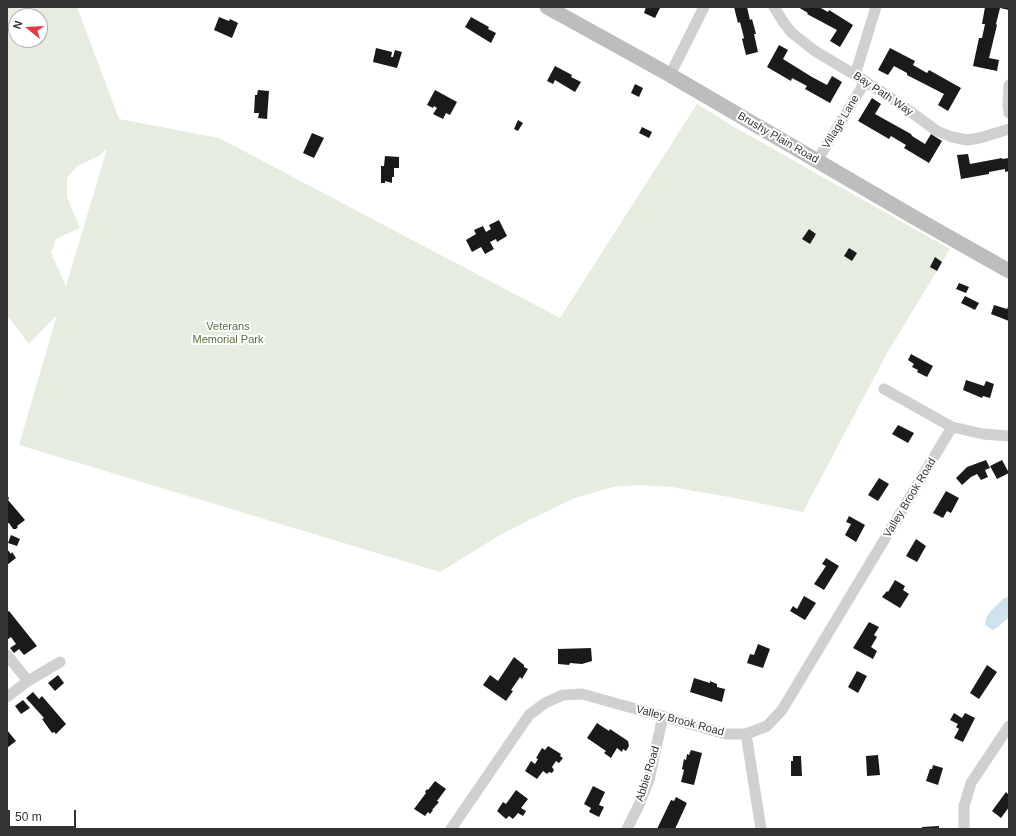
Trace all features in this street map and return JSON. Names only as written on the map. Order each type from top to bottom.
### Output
[{"type":"main road","name":"Brushy Plain Road","points":[[547,7],[670,75],[1009,271]]},
{"type":"street","points":[[670,75],[704,7]]},
{"type":"street","name":"Bay Path Way","points":[[774,7],[792,33],[815,51],[897,102],[937,131],[952,137],[967,140],[980,138],[1009,129]]},
{"type":"street","points":[[855,75],[876,7]]},
{"type":"street","name":"Village Lane","points":[[817,161],[865,82]]},
{"type":"street","points":[[1009,85],[1009,113]]},
{"type":"street","points":[[884,389],[952,427],[983,434],[1009,436]]},
{"type":"street","name":"Valley Brook Road","points":[[451,829],[529,715],[545,703],[563,695],[582,694],[726,734],[746,734],[767,726],[782,710],[952,427]]},
{"type":"street","points":[[7,655],[28,681]]},
{"type":"street","points":[[7,697],[28,681],[60,662]]},
{"type":"street","name":"Abbie Road","points":[[627,829],[649,780],[663,716]]},
{"type":"street","points":[[964,829],[964,806],[971,783],[1009,726]]},
{"type":"street","points":[[746,734],[761,829]]},
{"type":"green space","name":"Veterans Memorial Park","points":[[7,7],[77,7],[119,119],[219,138],[560,318],[697,104],[736,128],[950,249],[886,355],[803,512],[672,487],[635,485],[613,487],[575,498],[531,519],[500,535],[440,572],[19,445],[57,315],[29,344],[7,315]],"holes":[[[107,149],[66,286],[51,253],[56,239],[80,228],[67,197],[67,178],[77,166],[99,156]]]},
{"type":"water","points":[[1009,597],[1009,617],[998,627],[992,630],[985,625],[986,618],[1004,598]]},
{"type":"building","points":[[646,7],[660,8],[655,18],[644,13]]},
{"type":"building","points":[[734,7],[747,7],[750,20],[752,19],[756,34],[754,34],[758,52],[746,55],[740,22],[738,23]]},
{"type":"building","points":[[798,7],[819,7],[828,12],[829,10],[853,25],[840,47],[830,41],[837,30],[807,14],[808,13]]},
{"type":"building","points":[[985,7],[1009,7],[1009,10],[1000,8],[989,58],[999,60],[997,71],[973,66],[979,38],[982,38],[985,24],[982,24]]},
{"type":"building","points":[[219,17],[229,21],[230,19],[238,23],[232,38],[214,30]]},
{"type":"building","points":[[471,17],[489,27],[488,29],[496,33],[491,43],[465,27]]},
{"type":"building","points":[[779,45],[788,50],[783,59],[812,77],[827,85],[832,76],[842,82],[830,103],[805,89],[807,86],[792,78],[791,81],[767,67]]},
{"type":"building","points":[[376,48],[392,52],[391,57],[393,57],[395,50],[402,52],[397,68],[373,62]]},
{"type":"building","points":[[890,48],[915,61],[913,65],[927,73],[929,70],[961,88],[948,111],[938,105],[944,94],[907,75],[907,73],[894,66],[888,75],[878,70]]},
{"type":"building","points":[[555,66],[572,75],[571,77],[581,82],[575,92],[555,80],[553,84],[547,81]]},
{"type":"building","points":[[635,84],[643,88],[639,97],[631,93]]},
{"type":"building","points":[[258,90],[269,91],[267,119],[258,118],[259,113],[254,113],[255,95],[257,95]]},
{"type":"building","points":[[435,90],[457,102],[450,115],[446,113],[443,119],[433,114],[437,108],[427,105]]},
{"type":"building","points":[[872,98],[881,104],[875,114],[911,134],[925,144],[931,134],[942,141],[929,163],[904,148],[906,145],[891,136],[889,139],[858,121]]},
{"type":"building","points":[[518,120],[523,123],[518,131],[514,129]]},
{"type":"building","points":[[642,127],[652,132],[649,138],[639,133]]},
{"type":"building","points":[[312,133],[324,138],[314,158],[303,153]]},
{"type":"building","points":[[968,154],[970,164],[1009,158],[1009,171],[1005,172],[1005,169],[989,172],[989,174],[961,179],[957,155]]},
{"type":"building","points":[[385,156],[399,157],[399,168],[394,168],[392,183],[385,181],[385,183],[381,183],[381,166],[384,166]]},
{"type":"building","points":[[499,220],[507,236],[497,242],[496,239],[490,242],[494,249],[485,254],[481,247],[472,252],[466,240],[476,234],[474,230],[483,226],[486,232],[491,229],[489,225]]},
{"type":"building","points":[[809,229],[816,234],[810,244],[802,239]]},
{"type":"building","points":[[849,248],[857,253],[852,261],[844,256]]},
{"type":"building","points":[[935,257],[942,262],[937,271],[930,267]]},
{"type":"building","points":[[959,283],[969,287],[966,293],[956,289]]},
{"type":"building","points":[[965,296],[979,303],[975,310],[961,303]]},
{"type":"building","points":[[994,305],[1007,309],[1008,307],[1009,308],[1009,321],[991,314]]},
{"type":"building","points":[[911,354],[933,366],[927,377],[917,372],[918,370],[912,367],[914,364],[908,360]]},
{"type":"building","points":[[966,380],[984,386],[986,381],[994,384],[990,398],[983,396],[982,398],[963,390]]},
{"type":"building","points":[[898,425],[914,433],[908,443],[892,434]]},
{"type":"building","points":[[986,460],[990,468],[985,470],[988,477],[981,480],[977,474],[962,485],[956,478],[967,467]]},
{"type":"building","points":[[1002,460],[1009,473],[997,479],[990,466]]},
{"type":"building","points":[[879,478],[889,484],[878,501],[868,495]]},
{"type":"building","points":[[946,491],[959,498],[951,513],[947,511],[943,518],[933,513]]},
{"type":"building","points":[[7,495],[9,498],[8,500],[25,520],[17,526],[18,527],[16,529],[13,529],[9,523],[7,524]]},
{"type":"building","points":[[849,516],[865,525],[856,542],[845,535],[851,524],[846,522]]},
{"type":"building","points":[[11,535],[20,539],[17,546],[8,543]]},
{"type":"building","points":[[916,539],[926,546],[917,562],[906,556]]},
{"type":"building","points":[[7,549],[11,554],[12,552],[16,558],[7,565]]},
{"type":"building","points":[[826,558],[839,566],[824,590],[814,584],[826,566],[822,564]]},
{"type":"building","points":[[895,580],[905,586],[903,590],[909,594],[900,608],[882,597],[887,591],[888,592]]},
{"type":"building","points":[[804,596],[816,603],[805,620],[790,611],[793,606],[797,609]]},
{"type":"building","points":[[9,611],[37,646],[24,655],[19,649],[14,653],[10,648],[16,644],[11,637],[7,640],[7,612]]},
{"type":"building","points":[[869,622],[879,627],[874,635],[877,637],[871,647],[877,651],[873,659],[853,648]]},
{"type":"building","points":[[758,644],[770,649],[763,668],[747,663],[750,654],[754,655]]},
{"type":"building","points":[[591,648],[592,661],[582,664],[558,664],[558,649]]},
{"type":"building","points":[[514,657],[528,669],[522,679],[520,677],[511,690],[513,691],[506,701],[483,685],[490,675],[498,681]]},
{"type":"building","points":[[987,665],[997,672],[979,699],[970,693]]},
{"type":"building","points":[[857,671],[867,676],[858,693],[848,687]]},
{"type":"building","points":[[58,675],[64,683],[55,691],[48,683]]},
{"type":"building","points":[[694,678],[710,683],[710,681],[717,684],[717,687],[725,689],[722,702],[690,692]]},
{"type":"building","points":[[33,692],[39,699],[42,696],[66,724],[56,734],[54,732],[52,733],[42,719],[44,718],[26,698]]},
{"type":"building","points":[[23,700],[30,708],[21,714],[15,706]]},
{"type":"building","points":[[954,713],[962,718],[965,713],[975,718],[963,742],[954,738],[959,729],[956,727],[958,724],[950,720]]},
{"type":"building","points":[[597,723],[609,731],[610,729],[628,741],[629,746],[626,751],[623,749],[622,752],[617,748],[611,758],[604,753],[606,751],[587,738]]},
{"type":"building","points":[[7,730],[16,741],[7,748]]},
{"type":"building","points":[[548,746],[561,754],[560,756],[563,758],[559,763],[556,761],[552,767],[554,770],[552,773],[549,772],[547,774],[543,771],[537,779],[525,771],[531,761],[535,764],[538,759],[536,758],[542,748],[545,750]]},
{"type":"building","points":[[691,750],[702,753],[694,785],[681,782],[684,770],[682,769],[684,759],[686,760],[687,754],[689,755]]},
{"type":"building","points":[[878,755],[880,775],[867,776],[866,756]]},
{"type":"building","points":[[793,756],[801,756],[802,776],[791,776],[791,761],[793,761]]},
{"type":"building","points":[[933,765],[943,768],[938,785],[926,781]]},
{"type":"building","points":[[435,781],[446,789],[430,814],[428,812],[425,816],[414,809],[426,793],[425,792],[427,789],[428,790]]},
{"type":"building","points":[[593,786],[605,792],[599,805],[604,807],[599,817],[589,812],[591,808],[584,804]]},
{"type":"building","points":[[516,790],[528,799],[521,808],[526,811],[523,816],[518,813],[513,819],[509,816],[506,819],[497,811],[503,802],[506,804]]},
{"type":"building","points":[[1006,792],[1009,795],[1009,807],[1001,818],[992,811]]},
{"type":"building","points":[[676,797],[687,803],[675,829],[657,829],[671,800],[674,801]]},
{"type":"building","points":[[939,826],[939,829],[922,829],[922,827]]}]
